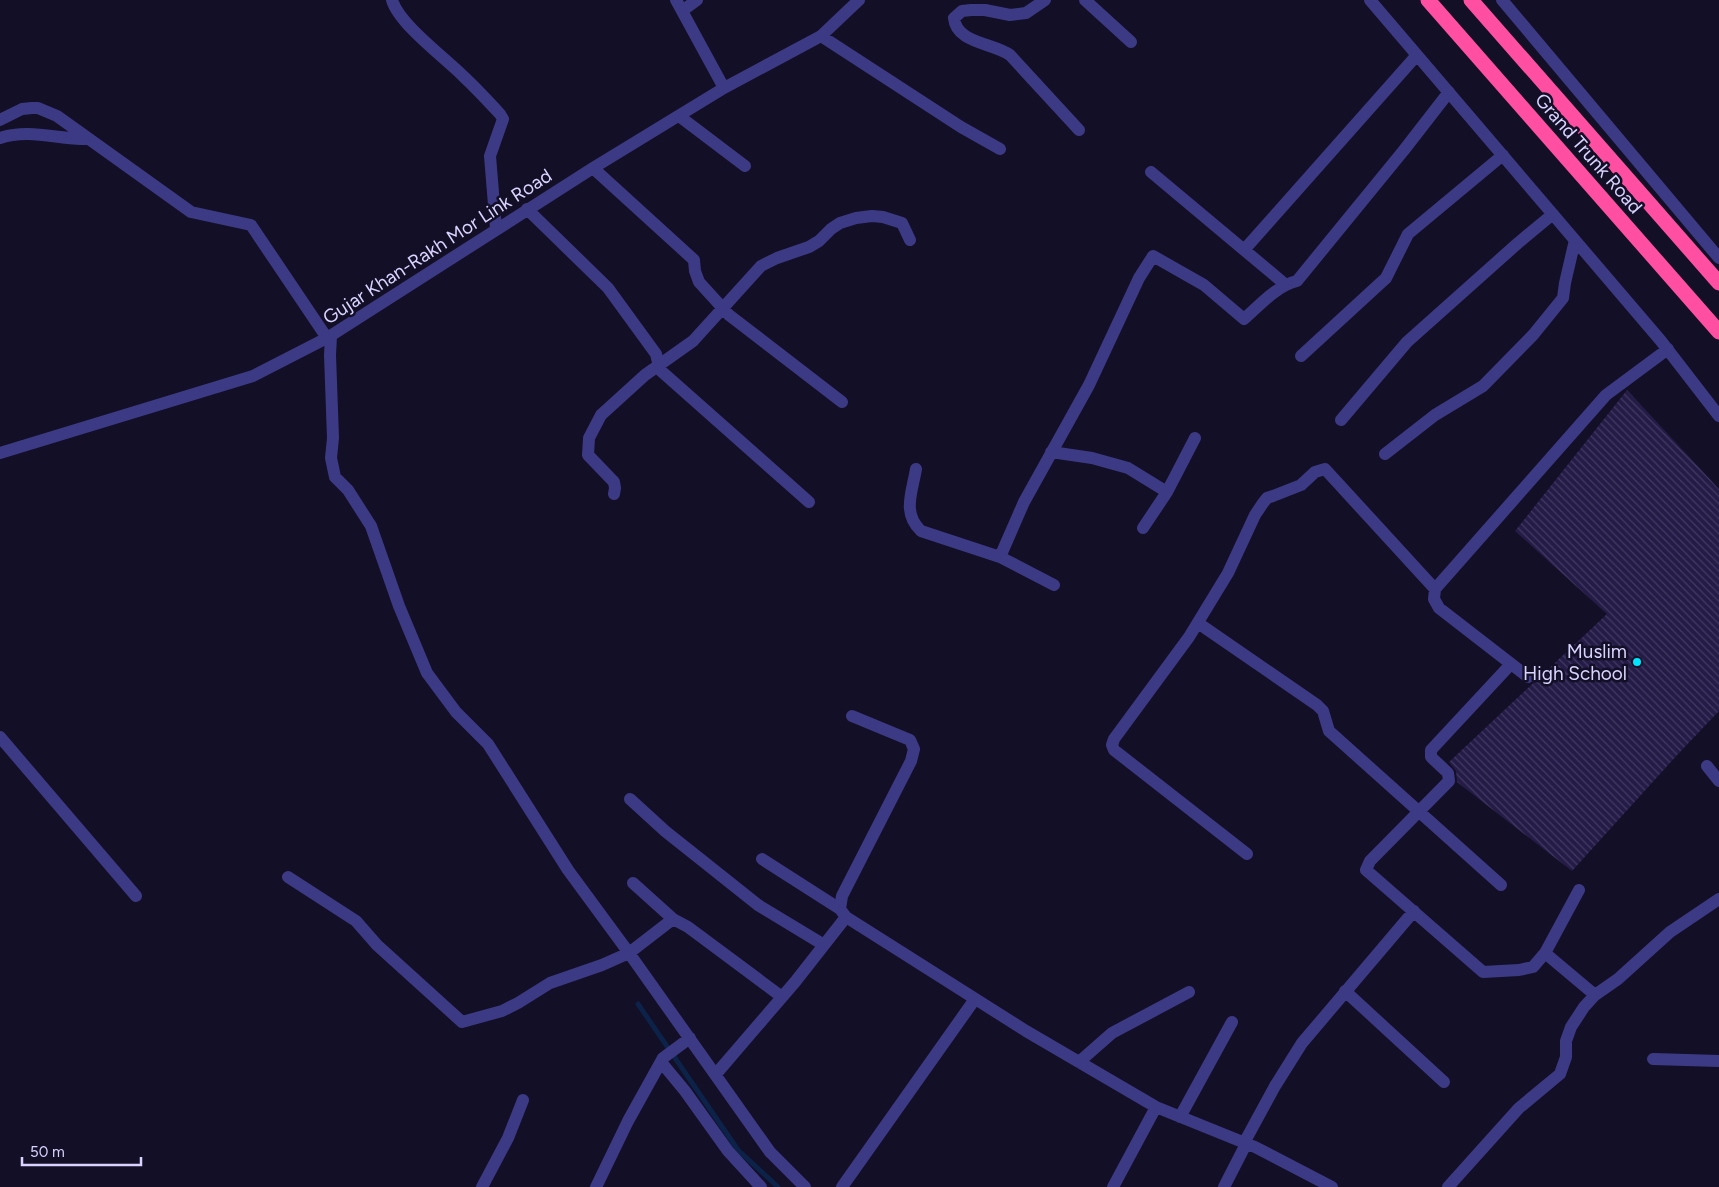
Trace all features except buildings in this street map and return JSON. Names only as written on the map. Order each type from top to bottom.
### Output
[{"type":"highway","name":"Grand Trunk Road","points":[[1428,0],[1719,332]]},
{"type":"highway","name":"Grand Trunk Road","points":[[1471,0],[1719,283]]},
{"type":"street","points":[[392,0],[395,8],[411,27],[464,77],[503,119],[490,156],[496,229]]},
{"type":"street","points":[[697,0],[679,5],[724,88]]},
{"type":"street","points":[[1045,0],[1026,13],[1010,15],[978,10],[962,11],[954,18],[954,23],[965,37],[998,48],[1010,55],[1079,130]]},
{"type":"street","points":[[1085,0],[1131,42]]},
{"type":"street","points":[[1370,0],[1668,349],[1719,416]]},
{"type":"street","points":[[1502,0],[1719,258]]},
{"type":"street","name":"Gujar Khan-Rakh Mor Link Road","points":[[0,453],[253,376],[329,337],[593,168],[724,88],[821,36],[856,1]]},
{"type":"street","points":[[821,36],[960,127],[1000,149]]},
{"type":"street","points":[[1244,250],[1417,55]]},
{"type":"street","points":[[1000,557],[1024,502],[1089,385],[1140,278],[1153,256],[1204,285],[1244,319],[1277,290],[1297,281],[1449,92]]},
{"type":"street","points":[[0,120],[22,110],[38,108],[57,116],[191,212],[251,225],[329,337],[333,438],[331,458],[335,477],[348,490],[371,526],[427,673],[456,712],[488,744],[568,870],[684,1042],[716,1074],[770,1152],[796,1185]]},
{"type":"street","points":[[679,116],[745,166]]},
{"type":"street","points":[[0,138],[7,135],[39,134],[76,140],[89,139]]},
{"type":"street","points":[[1301,356],[1386,278],[1408,234],[1503,155]]},
{"type":"street","points":[[593,168],[694,260],[695,271],[700,282],[729,315],[842,402]]},
{"type":"street","points":[[1151,172],[1286,285]]},
{"type":"street","points":[[527,209],[608,288],[656,354],[660,370],[809,502]]},
{"type":"street","points":[[1341,420],[1407,342],[1553,214]]},
{"type":"street","points":[[614,494],[614,482],[588,455],[589,438],[601,415],[658,364],[687,347],[762,266],[776,258],[809,247],[840,223],[856,218],[883,217],[902,223],[910,240]]},
{"type":"street","points":[[1385,454],[1435,415],[1483,386],[1533,335],[1563,298],[1575,240]]},
{"type":"street","points":[[1528,677],[1439,608],[1434,599],[1435,589],[1606,395],[1668,349]]},
{"type":"street","points":[[1143,528],[1167,492],[1195,438]]},
{"type":"street","points":[[1051,452],[1092,458],[1128,468],[1167,492]]},
{"type":"street","points":[[916,469],[909,511],[913,524],[921,531],[1000,557],[1054,585]]},
{"type":"street","points":[[1247,854],[1114,750],[1112,745],[1114,738],[1198,623],[1228,573],[1255,514],[1267,498],[1301,485],[1315,472],[1325,470],[1435,589]]},
{"type":"street","points":[[1198,623],[1318,704],[1323,711],[1329,731],[1501,885]]},
{"type":"street","points":[[1510,664],[1431,750],[1431,757],[1448,772],[1448,782],[1370,860],[1366,870],[1483,972],[1519,970],[1533,967],[1545,953],[1579,890]]},
{"type":"street","points":[[716,1074],[824,945],[843,913],[842,896],[911,761],[914,749],[910,740],[852,716]]},
{"type":"street","points":[[0,737],[136,896]]},
{"type":"street","points":[[1707,766],[1719,781]]},
{"type":"street","points":[[630,799],[665,830],[758,905],[824,945]]},
{"type":"street","points":[[762,859],[975,999],[1156,1107],[1245,1143],[1332,1187]]},
{"type":"street","points":[[288,877],[356,921],[377,945],[462,1022],[502,1010],[518,1003],[550,983],[602,965],[625,954],[673,918]]},
{"type":"street","points":[[633,884],[673,918],[782,996]]},
{"type":"street","points":[[1448,1187],[1519,1108],[1560,1074],[1566,1057],[1566,1041],[1571,1027],[1584,1007],[1670,932],[1719,899]]},
{"type":"street","points":[[1224,1187],[1274,1086],[1302,1043],[1414,911]]},
{"type":"street","points":[[1545,953],[1595,996]]},
{"type":"street","points":[[1345,991],[1444,1082]]},
{"type":"street","points":[[1079,1062],[1112,1033],[1189,992]]},
{"type":"street","points":[[842,1187],[975,999]]},
{"type":"street","points":[[1180,1117],[1232,1022]]},
{"type":"street","points":[[596,1187],[628,1122],[662,1060],[684,1042]]},
{"type":"street","points":[[1653,1059],[1719,1061]]},
{"type":"street","points":[[662,1060],[728,1151],[761,1187]]},
{"type":"street","points":[[482,1187],[508,1138],[523,1100]]},
{"type":"street","points":[[1113,1187],[1156,1107]]},
{"type":"waterway","points":[[638,1004],[738,1150],[778,1187]]},
{"type":"place","name":"Muslim High School","points":[[1637,662]]}]
